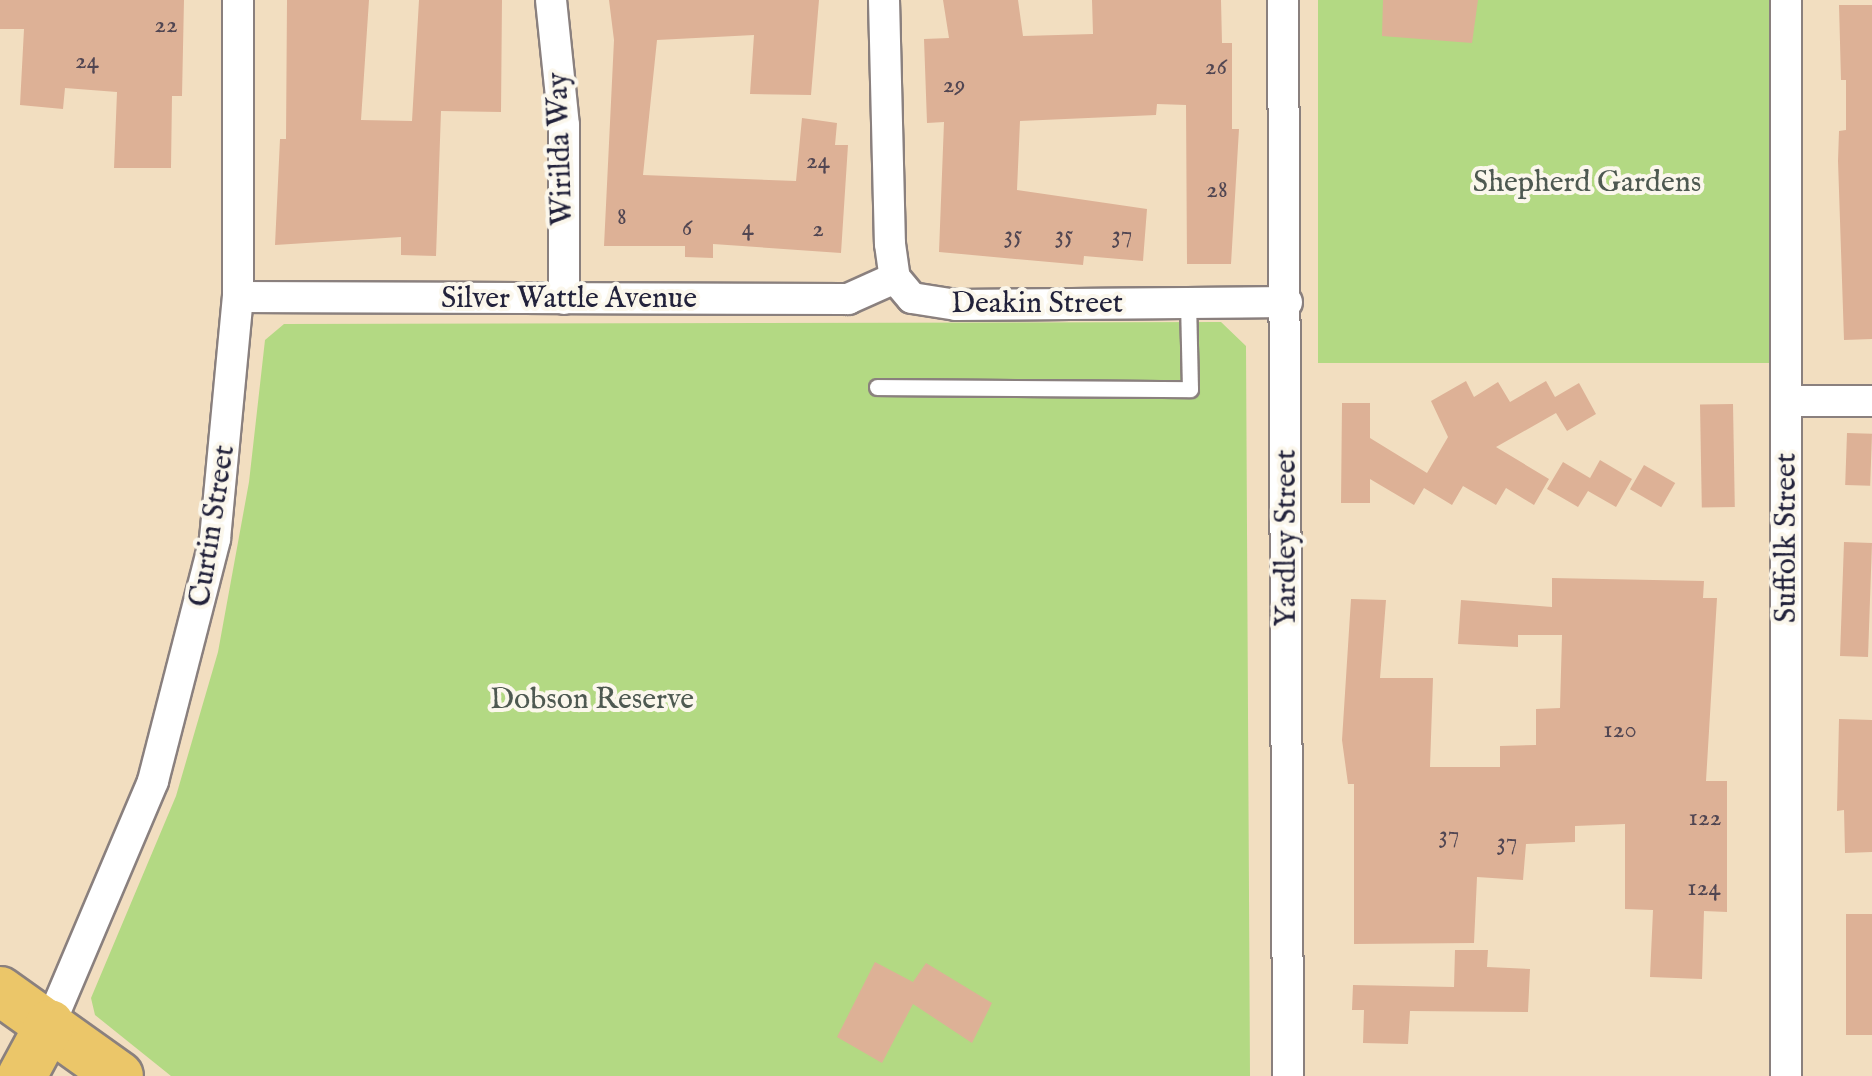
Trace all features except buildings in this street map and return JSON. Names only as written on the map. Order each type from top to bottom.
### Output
[{"type":"main road","points":[[0,991],[118,1076]]},
{"type":"main road","points":[[22,1076],[50,1024]]},
{"type":"main road","points":[[0,1070],[9,1076]]},
{"type":"street","name":"Curtin Street","points":[[50,1024],[126,854],[174,714],[223,484],[238,297],[238,0]]},
{"type":"street","name":"Wirilda Way","points":[[551,0],[564,125],[564,299]]},
{"type":"street","points":[[884,0],[895,278]]},
{"type":"street","name":"Yardley Street","points":[[1283,0],[1288,1076]]},
{"type":"street","name":"Suffolk Street","points":[[1786,0],[1786,1076]]},
{"type":"street","name":"Silver Wattle Avenue","points":[[238,297],[848,299],[895,278]]},
{"type":"street","name":"Deakin Street","points":[[895,278],[912,298],[937,304],[1287,302]]},
{"type":"street","points":[[1787,401],[1872,401]]},
{"type":"lane","points":[[877,387],[1190,388],[1188,302]]},
{"type":"green space","name":"Shepherd Gardens","points":[[1318,0],[1769,0],[1769,363],[1318,363]]},
{"type":"green space","name":"Dobson Reserve","points":[[1221,322],[1246,346],[1250,1076],[171,1076],[95,1015],[91,998],[176,796],[218,652],[249,482],[265,340],[284,324]]}]
